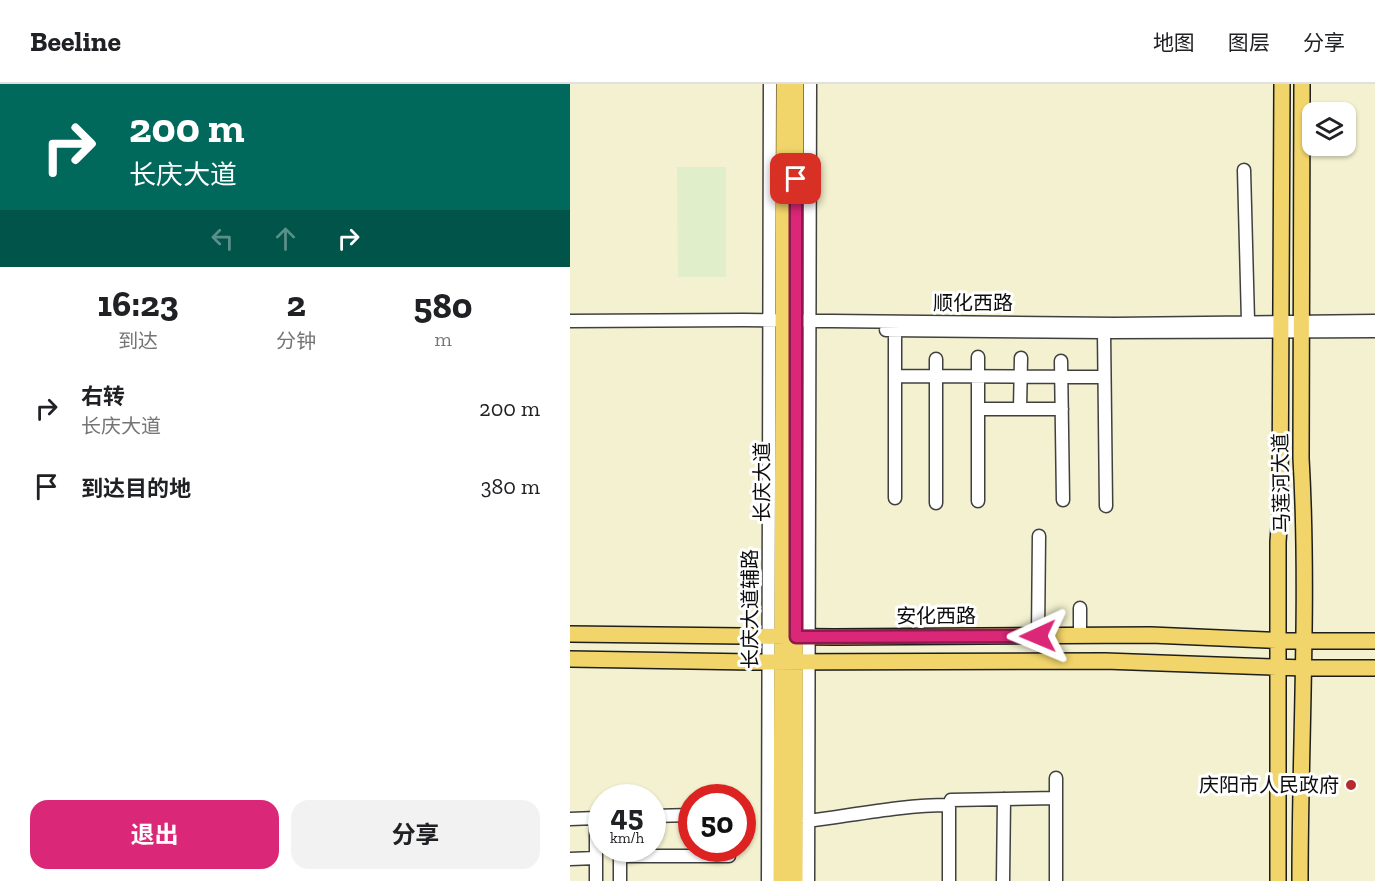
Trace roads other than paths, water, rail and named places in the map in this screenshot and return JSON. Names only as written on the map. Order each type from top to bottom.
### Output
[{"type":"main road","name":"长庆大道","points":[[784,84],[790,325]]},
{"type":"main road","name":"长庆大道","points":[[795,881],[789,637],[790,325],[796,84]]},
{"type":"main road","name":"马莲河大道","points":[[1278,881],[1282,84]]},
{"type":"main road","name":"马莲河大道","points":[[1300,881],[1304,505],[1301,458],[1302,84]]},
{"type":"main road","name":"安化西路","points":[[570,634],[789,637],[1150,635],[1303,641],[1375,641]]},
{"type":"main road","points":[[570,659],[789,662],[1105,661],[1303,668],[1375,668]]},
{"type":"main road","name":"长庆大道","points":[[782,881],[789,662]]},
{"type":"street","name":"长庆大道辅路","points":[[770,84],[790,325]]},
{"type":"street","name":"长庆大道辅路","points":[[768,881],[789,662],[790,325],[810,84]]},
{"type":"street","points":[[1244,170],[1248,321]]},
{"type":"street","name":"顺化西路","points":[[570,321],[790,325],[895,330],[1104,332],[1301,326],[1375,321]]},
{"type":"street","name":"顺化西路","points":[[570,329],[1248,321],[1282,326]]},
{"type":"street","name":"顺化西路","points":[[1301,326],[1375,331]]},
{"type":"street","points":[[895,330],[895,498]]},
{"type":"street","points":[[1104,332],[1106,506]]},
{"type":"street","points":[[978,357],[978,501]]},
{"type":"street","points":[[1020,409],[1021,358]]},
{"type":"street","points":[[936,359],[936,503]]},
{"type":"street","points":[[1061,361],[1063,500]]},
{"type":"street","points":[[895,376],[1104,377]]},
{"type":"street","points":[[978,409],[1062,410]]},
{"type":"street","points":[[1038,636],[1039,536]]},
{"type":"street","points":[[1080,608],[1080,636]]},
{"type":"street","name":"长庆大道辅路","points":[[789,662],[808,821],[808,881]]},
{"type":"street","points":[[1056,778],[1056,881]]},
{"type":"street","points":[[949,881],[949,805],[951,800],[1056,798]]},
{"type":"street","points":[[1003,881],[1004,799]]},
{"type":"street","points":[[808,821],[923,805],[949,805]]},
{"type":"street","points":[[570,819],[588,817]]},
{"type":"street","points":[[570,858],[588,858]]},
{"type":"street","points":[[596,862],[596,881]]},
{"type":"street","points":[[620,862],[620,881]]},
{"type":"place","name":"庆阳市人民政府","points":[[1351,785]]}]
